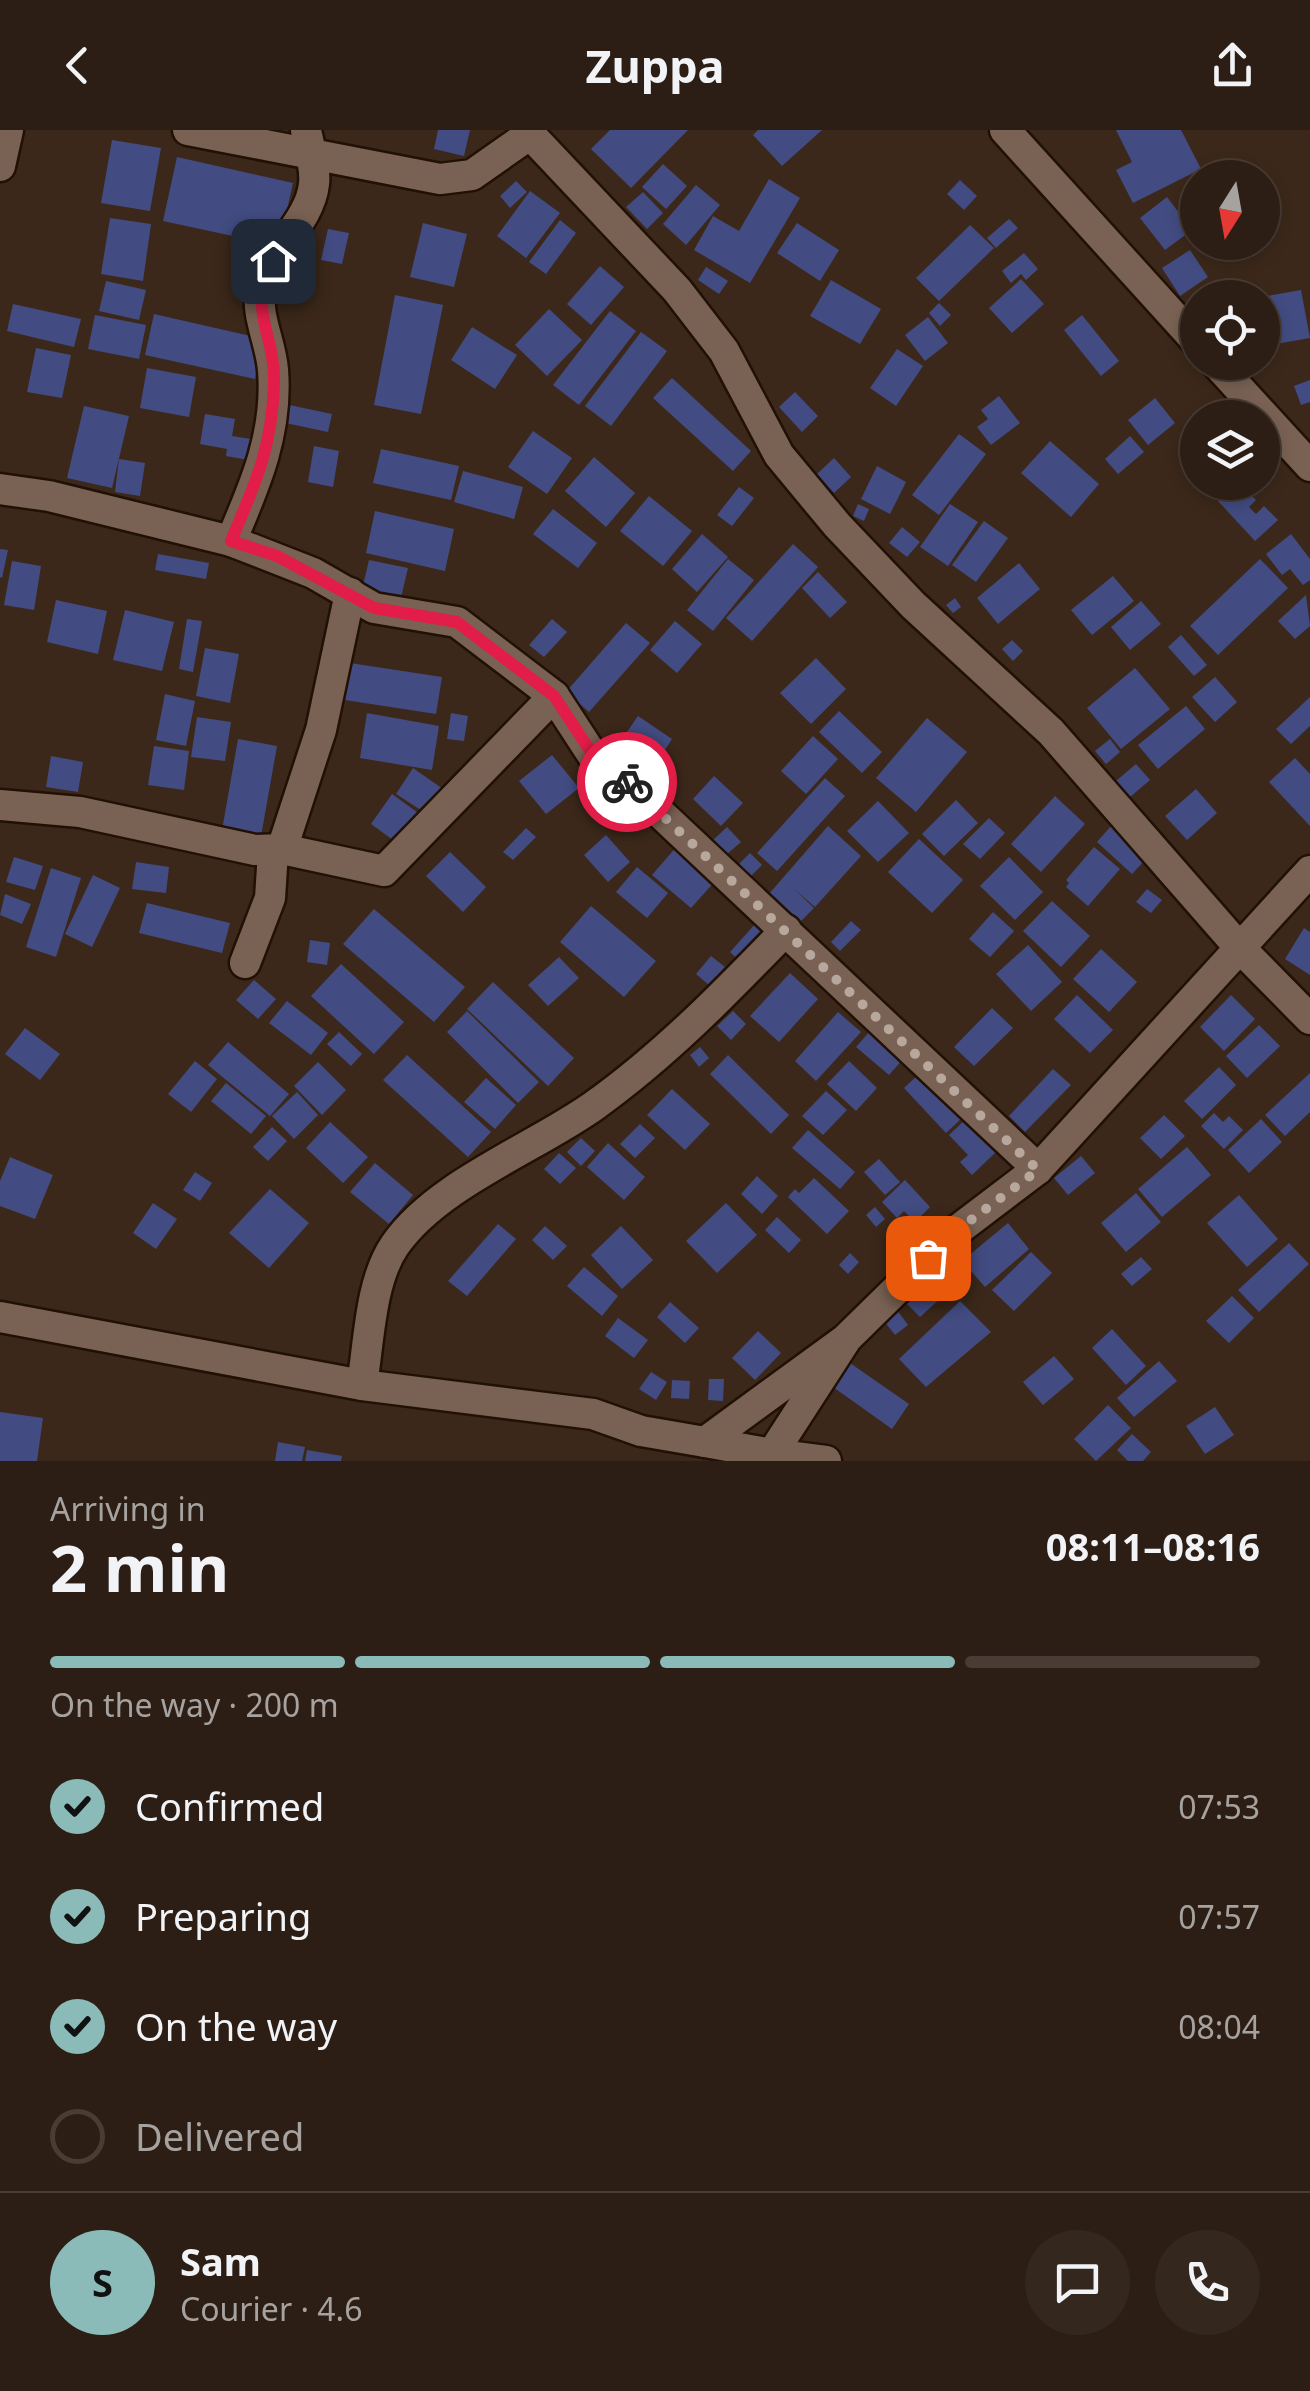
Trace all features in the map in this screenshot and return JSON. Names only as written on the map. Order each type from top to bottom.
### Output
[{"type":"street","points":[[0,166],[8,130]]},
{"type":"street","points":[[188,130],[308,143],[440,179],[472,176],[527,132],[676,290],[724,351],[779,455],[837,524],[913,605],[1051,732],[1238,946],[1310,1019]]},
{"type":"street","points":[[1005,130],[1180,323]]},
{"type":"street","points":[[231,541],[270,446],[274,380],[271,348],[259,312],[262,284],[308,203],[314,183],[308,143]]},
{"type":"street","points":[[1232,380],[1310,466]]},
{"type":"street","points":[[0,489],[49,496],[231,541],[277,556],[374,608],[457,622],[554,696],[595,758],[624,780],[786,930],[1038,1170]]},
{"type":"street","points":[[245,964],[270,898],[277,851],[321,730],[350,593]]},
{"type":"street","points":[[0,805],[80,812],[384,871],[554,696]]},
{"type":"street","points":[[705,1442],[846,1339],[955,1232],[1038,1170],[1238,946],[1310,872]]},
{"type":"street","points":[[362,1385],[385,1266],[412,1226],[493,1164],[593,1107],[695,1024],[786,930]]},
{"type":"street","points":[[0,1317],[362,1385],[593,1414],[641,1431],[775,1457],[826,1461]]},
{"type":"street","points":[[775,1457],[846,1339]]},
{"type":"building","points":[[438,130],[470,130],[464,156],[434,149]]},
{"type":"building","points":[[610,130],[688,130],[631,188],[591,149]]},
{"type":"building","points":[[758,130],[822,130],[782,166],[753,135]]},
{"type":"building","points":[[1116,130],[1181,130],[1196,160],[1180,160],[1180,180],[1133,203],[1116,170],[1132,162]]},
{"type":"building","points":[[112,140],[161,148],[150,211],[101,203]]},
{"type":"building","points":[[177,157],[293,183],[279,246],[163,221]]},
{"type":"building","points":[[663,164],[687,186],[666,209],[642,187]]},
{"type":"building","points":[[769,179],[800,198],[750,283],[694,250],[713,216],[739,231]]},
{"type":"building","points":[[960,180],[977,196],[964,210],[947,194]]},
{"type":"building","points":[[516,181],[527,192],[510,208],[500,196]]},
{"type":"building","points":[[696,185],[720,205],[686,245],[663,224]]},
{"type":"building","points":[[530,191],[560,213],[526,258],[497,236]]},
{"type":"building","points":[[643,192],[663,213],[647,229],[626,207]]},
{"type":"building","points":[[1167,197],[1180,214],[1180,239],[1165,250],[1140,218]]},
{"type":"building","points":[[110,218],[151,224],[143,281],[101,274]]},
{"type":"building","points":[[1009,219],[1018,228],[996,248],[987,238]]},
{"type":"building","points":[[560,220],[576,233],[546,274],[529,262]]},
{"type":"building","points":[[423,223],[467,234],[454,287],[410,277]]},
{"type":"building","points":[[797,223],[839,250],[820,281],[777,253]]},
{"type":"building","points":[[970,225],[994,248],[939,301],[916,278]]},
{"type":"building","points":[[328,229],[349,233],[342,264],[321,260]]},
{"type":"building","points":[[1024,253],[1038,269],[1026,280],[1021,274],[1011,283],[1002,271]]},
{"type":"building","points":[[1180,256],[1180,260],[1197,260],[1208,277],[1180,280],[1180,296],[1162,268]]},
{"type":"building","points":[[600,266],[624,287],[591,325],[567,304]]},
{"type":"building","points":[[706,267],[728,281],[719,294],[698,280]]},
{"type":"building","points":[[1021,279],[1044,304],[1012,333],[989,308]]},
{"type":"building","points":[[831,280],[881,309],[860,344],[810,316]]},
{"type":"building","points":[[106,281],[146,290],[139,320],[99,311]]},
{"type":"building","points":[[1301,290],[1310,338],[1280,343],[1280,294]]},
{"type":"building","points":[[395,295],[443,305],[421,414],[374,405]]},
{"type":"building","points":[[939,303],[951,315],[940,326],[929,313]]},
{"type":"building","points":[[13,304],[81,319],[74,347],[7,331]]},
{"type":"building","points":[[549,309],[582,340],[547,376],[515,345]]},
{"type":"building","points":[[610,311],[636,331],[579,405],[553,385]]},
{"type":"building","points":[[154,314],[264,339],[255,379],[145,355]]},
{"type":"building","points":[[95,315],[146,325],[139,359],[88,349]]},
{"type":"building","points":[[1082,315],[1119,361],[1101,376],[1064,330]]},
{"type":"building","points":[[928,317],[948,343],[925,361],[905,335]]},
{"type":"building","points":[[472,327],[517,355],[495,389],[451,360]]},
{"type":"building","points":[[641,332],[667,351],[611,426],[585,406]]},
{"type":"building","points":[[36,348],[71,355],[62,398],[27,392]]},
{"type":"building","points":[[897,349],[923,366],[896,406],[870,388]]},
{"type":"building","points":[[147,368],[196,377],[189,417],[140,408]]},
{"type":"building","points":[[672,378],[751,451],[733,471],[653,398]]},
{"type":"building","points":[[1310,380],[1310,402],[1301,405],[1294,386]]},
{"type":"building","points":[[795,392],[818,416],[802,432],[779,407]]},
{"type":"building","points":[[999,396],[1020,423],[991,445],[977,427],[988,419],[981,410]]},
{"type":"building","points":[[1155,398],[1175,423],[1148,445],[1128,420]]},
{"type":"building","points":[[280,403],[332,414],[328,432],[276,421]]},
{"type":"building","points":[[84,406],[129,416],[112,488],[67,478]]},
{"type":"building","points":[[205,414],[235,419],[232,436],[257,440],[254,461],[226,456],[227,449],[200,444]]},
{"type":"building","points":[[533,431],[572,458],[547,494],[508,467]]},
{"type":"building","points":[[959,434],[986,454],[939,515],[912,495]]},
{"type":"building","points":[[1130,436],[1144,452],[1118,474],[1105,459]]},
{"type":"building","points":[[1050,441],[1099,484],[1071,517],[1021,473]]},
{"type":"building","points":[[314,446],[339,451],[333,487],[308,482]]},
{"type":"building","points":[[381,449],[459,466],[451,500],[373,483]]},
{"type":"building","points":[[594,457],[635,493],[606,527],[565,491]]},
{"type":"building","points":[[834,458],[851,477],[834,493],[817,474]]},
{"type":"building","points":[[119,459],[145,463],[140,496],[115,492]]},
{"type":"building","points":[[877,466],[906,482],[890,514],[861,499]]},
{"type":"building","points":[[463,471],[523,487],[514,519],[454,502]]},
{"type":"building","points":[[739,487],[754,498],[732,526],[717,515]]},
{"type":"building","points":[[649,496],[692,531],[663,566],[620,531]]},
{"type":"building","points":[[1256,500],[1249,507],[1256,514],[1264,506],[1278,520],[1255,541],[1218,501]]},
{"type":"building","points":[[858,504],[869,509],[864,521],[853,516]]},
{"type":"building","points":[[950,504],[978,522],[948,566],[920,547]]},
{"type":"building","points":[[553,509],[597,543],[578,568],[533,534]]},
{"type":"building","points":[[375,511],[454,529],[445,571],[366,553]]},
{"type":"building","points":[[984,521],[1008,538],[976,582],[952,565]]},
{"type":"building","points":[[902,527],[920,542],[907,557],[889,543]]},
{"type":"building","points":[[702,534],[728,557],[697,592],[672,569]]},
{"type":"building","points":[[1291,534],[1310,559],[1310,580],[1303,585],[1290,569],[1282,575],[1266,554]]},
{"type":"building","points":[[793,544],[818,567],[752,641],[726,618]]},
{"type":"building","points":[[0,549],[8,550],[2,578],[0,577]]},
{"type":"building","points":[[158,554],[209,563],[206,579],[155,570]]},
{"type":"building","points":[[728,559],[754,580],[713,631],[687,610]]},
{"type":"building","points":[[1260,559],[1288,588],[1218,655],[1190,626]]},
{"type":"building","points":[[369,560],[408,568],[400,602],[361,594]]},
{"type":"building","points":[[12,561],[41,566],[34,610],[4,605]]},
{"type":"building","points":[[1019,563],[1040,589],[998,624],[977,598]]},
{"type":"building","points":[[818,572],[847,602],[830,618],[802,588]]},
{"type":"building","points":[[1113,576],[1134,601],[1092,635],[1071,610]]},
{"type":"building","points":[[1306,595],[1310,626],[1295,639],[1278,621]]},
{"type":"building","points":[[955,598],[961,607],[953,613],[946,605]]},
{"type":"building","points":[[56,600],[107,611],[98,654],[47,642]]},
{"type":"building","points":[[1141,601],[1161,624],[1130,650],[1111,627]]},
{"type":"building","points":[[125,610],[174,622],[162,671],[113,660]]},
{"type":"building","points":[[187,619],[202,621],[193,672],[179,669]]},
{"type":"building","points":[[552,619],[567,632],[544,657],[529,645]]},
{"type":"building","points":[[675,621],[702,644],[677,673],[650,650]]},
{"type":"building","points":[[626,623],[650,643],[589,712],[566,692]]},
{"type":"building","points":[[1181,635],[1207,665],[1194,676],[1168,647]]},
{"type":"building","points":[[1012,640],[1023,651],[1013,661],[1002,649]]},
{"type":"building","points":[[205,648],[239,654],[230,703],[196,696]]},
{"type":"building","points":[[816,658],[846,689],[811,724],[780,693]]},
{"type":"building","points":[[350,663],[442,677],[436,714],[345,700]]},
{"type":"building","points":[[1135,668],[1170,709],[1121,749],[1087,708]]},
{"type":"building","points":[[1215,677],[1237,702],[1215,722],[1192,697]]},
{"type":"building","points":[[165,694],[195,701],[186,746],[156,740]]},
{"type":"building","points":[[1310,697],[1310,726],[1291,744],[1276,729]]},
{"type":"building","points":[[1186,706],[1205,729],[1158,769],[1138,745]]},
{"type":"building","points":[[839,711],[882,752],[862,773],[819,732]]},
{"type":"building","points":[[367,713],[439,726],[432,770],[360,758]]},
{"type":"building","points":[[451,713],[468,716],[464,741],[447,739]]},
{"type":"building","points":[[638,716],[672,739],[653,769],[618,745]]},
{"type":"building","points":[[197,717],[231,722],[225,761],[191,757]]},
{"type":"building","points":[[927,718],[967,752],[916,812],[876,778]]},
{"type":"building","points":[[813,736],[838,759],[806,794],[781,771]]},
{"type":"building","points":[[238,739],[277,746],[260,842],[221,836]]},
{"type":"building","points":[[1110,739],[1120,752],[1106,764],[1095,751]]},
{"type":"building","points":[[154,746],[189,751],[184,790],[148,785]]},
{"type":"building","points":[[552,755],[579,788],[546,814],[519,781]]},
{"type":"building","points":[[51,756],[83,762],[78,792],[46,787]]},
{"type":"building","points":[[1295,758],[1310,774],[1310,826],[1269,782]]},
{"type":"building","points":[[1136,764],[1150,780],[1130,797],[1116,781]]},
{"type":"building","points":[[413,768],[443,789],[427,814],[396,794]]},
{"type":"building","points":[[714,776],[743,803],[721,826],[693,799]]},
{"type":"building","points":[[825,778],[845,796],[777,871],[757,853]]},
{"type":"building","points":[[1196,789],[1217,813],[1187,840],[1165,816]]},
{"type":"building","points":[[392,794],[421,815],[400,845],[371,824]]},
{"type":"building","points":[[620,796],[638,815],[621,832],[603,814]]},
{"type":"building","points":[[1055,796],[1085,824],[1041,872],[1011,844]]},
{"type":"building","points":[[956,800],[978,823],[944,856],[922,834]]},
{"type":"building","points":[[878,801],[909,833],[878,862],[847,831]]},
{"type":"building","points":[[989,818],[1005,833],[980,859],[963,844]]},
{"type":"building","points":[[828,826],[861,856],[815,907],[793,888],[814,908],[798,924],[768,895]]},
{"type":"building","points":[[1111,826],[1147,858],[1132,874],[1097,842]]},
{"type":"building","points":[[727,827],[741,842],[726,855],[713,840]]},
{"type":"building","points":[[526,828],[536,837],[513,860],[503,852]]},
{"type":"building","points":[[606,835],[630,862],[608,882],[584,855]]},
{"type":"building","points":[[919,839],[963,880],[932,913],[888,872]]},
{"type":"building","points":[[678,845],[717,879],[691,908],[652,875]]},
{"type":"building","points":[[1094,847],[1120,869],[1088,906],[1066,887],[1066,880]]},
{"type":"building","points":[[450,852],[486,887],[463,912],[426,876]]},
{"type":"building","points":[[750,853],[762,865],[749,878],[737,866]]},
{"type":"building","points":[[14,857],[43,866],[35,890],[6,882]]},
{"type":"building","points":[[1009,857],[1043,892],[1015,920],[980,886]]},
{"type":"building","points":[[136,862],[169,867],[166,893],[132,889]]},
{"type":"building","points":[[637,867],[668,893],[647,918],[616,892]]},
{"type":"building","points":[[51,868],[81,878],[56,957],[26,947]]},
{"type":"building","points":[[93,875],[120,888],[92,947],[65,934]]},
{"type":"building","points":[[1147,889],[1162,900],[1151,913],[1136,902]]},
{"type":"building","points":[[5,894],[31,904],[22,924],[0,915]]},
{"type":"building","points":[[1052,901],[1090,936],[1061,967],[1023,931]]},
{"type":"building","points":[[147,903],[230,923],[222,953],[139,933]]},
{"type":"building","points":[[591,906],[656,961],[624,997],[560,942]]},
{"type":"building","points":[[374,909],[465,987],[434,1022],[343,944]]},
{"type":"building","points":[[993,912],[1014,931],[990,957],[969,939]]},
{"type":"building","points":[[851,921],[861,930],[840,951],[831,942]]},
{"type":"building","points":[[756,923],[768,934],[742,963],[730,952]]},
{"type":"building","points":[[1304,928],[1310,932],[1310,975],[1285,959]]},
{"type":"building","points":[[310,940],[330,943],[327,965],[307,962]]},
{"type":"building","points":[[1028,945],[1062,982],[1031,1011],[996,974]]},
{"type":"building","points":[[1101,949],[1137,982],[1109,1012],[1073,979]]},
{"type":"building","points":[[711,956],[725,967],[709,985],[696,974]]},
{"type":"building","points":[[559,957],[579,978],[548,1006],[528,985]]},
{"type":"building","points":[[341,964],[404,1022],[374,1054],[311,996]]},
{"type":"building","points":[[790,973],[818,999],[779,1042],[750,1016]]},
{"type":"building","points":[[254,980],[276,999],[258,1019],[236,1000]]},
{"type":"building","points":[[493,982],[574,1058],[548,1086],[467,1009]]},
{"type":"building","points":[[1077,995],[1113,1030],[1090,1053],[1054,1019]]},
{"type":"building","points":[[1231,995],[1255,1019],[1224,1051],[1200,1027]]},
{"type":"building","points":[[287,1001],[328,1033],[311,1055],[269,1023]]},
{"type":"building","points":[[992,1008],[1013,1028],[974,1066],[954,1047]]},
{"type":"building","points":[[467,1011],[539,1082],[518,1103],[447,1032]]},
{"type":"building","points":[[733,1011],[746,1024],[731,1040],[717,1026]]},
{"type":"building","points":[[838,1012],[861,1032],[816,1081],[795,1061]]},
{"type":"building","points":[[1259,1025],[1280,1046],[1247,1078],[1226,1056]]},
{"type":"building","points":[[25,1028],[60,1054],[40,1080],[5,1054]]},
{"type":"building","points":[[871,1030],[904,1058],[889,1075],[856,1047]]},
{"type":"building","points":[[339,1032],[362,1054],[351,1066],[327,1044]]},
{"type":"building","points":[[228,1042],[289,1094],[270,1116],[208,1065]]},
{"type":"building","points":[[700,1047],[709,1058],[699,1067],[690,1055]]},
{"type":"building","points":[[407,1055],[491,1132],[468,1157],[383,1080]]},
{"type":"building","points":[[728,1055],[789,1115],[771,1134],[710,1074]]},
{"type":"building","points":[[195,1061],[217,1079],[191,1112],[168,1094]]},
{"type":"building","points":[[849,1061],[877,1088],[856,1111],[827,1084]]},
{"type":"building","points":[[318,1062],[346,1090],[322,1115],[294,1086]]},
{"type":"building","points":[[1219,1067],[1236,1085],[1202,1119],[1184,1101]]},
{"type":"building","points":[[1053,1069],[1071,1085],[1025,1132],[1009,1116]]},
{"type":"building","points":[[920,1073],[962,1118],[946,1133],[904,1088]]},
{"type":"building","points":[[1310,1073],[1310,1112],[1285,1136],[1265,1115]]},
{"type":"building","points":[[486,1078],[516,1105],[495,1129],[464,1102]]},
{"type":"building","points":[[226,1083],[266,1116],[251,1134],[211,1101]]},
{"type":"building","points":[[672,1089],[710,1124],[685,1150],[647,1115]]},
{"type":"building","points":[[826,1091],[847,1110],[823,1135],[802,1116]]},
{"type":"building","points":[[297,1092],[318,1115],[294,1139],[272,1116]]},
{"type":"building","points":[[1214,1113],[1223,1122],[1229,1116],[1243,1130],[1224,1149],[1201,1126]]},
{"type":"building","points":[[1164,1115],[1185,1136],[1161,1159],[1140,1138]]},
{"type":"building","points":[[966,1119],[997,1151],[972,1175],[960,1162],[968,1155],[949,1135]]},
{"type":"building","points":[[1261,1119],[1282,1142],[1249,1173],[1228,1150]]},
{"type":"building","points":[[330,1122],[368,1157],[343,1183],[306,1148]]},
{"type":"building","points":[[640,1124],[655,1138],[635,1158],[620,1144]]},
{"type":"building","points":[[272,1127],[287,1141],[268,1161],[253,1147]]},
{"type":"building","points":[[808,1130],[855,1172],[840,1189],[792,1148]]},
{"type":"building","points":[[581,1138],[595,1151],[581,1166],[567,1152]]},
{"type":"building","points":[[608,1143],[645,1177],[624,1200],[587,1167]]},
{"type":"building","points":[[1187,1147],[1211,1175],[1162,1217],[1138,1189]]},
{"type":"building","points":[[559,1153],[576,1168],[560,1184],[544,1169]]},
{"type":"building","points":[[1081,1156],[1095,1173],[1068,1195],[1054,1178]]},
{"type":"building","points":[[10,1157],[53,1175],[35,1219],[0,1206],[0,1181]]},
{"type":"building","points":[[879,1159],[900,1182],[885,1195],[864,1172]]},
{"type":"building","points":[[375,1163],[413,1195],[389,1224],[350,1192]]},
{"type":"building","points":[[195,1172],[212,1183],[200,1201],[183,1190]]},
{"type":"building","points":[[757,1176],[778,1196],[762,1214],[741,1194]]},
{"type":"building","points":[[814,1178],[849,1211],[827,1234],[788,1197],[795,1189],[799,1193]]},
{"type":"building","points":[[905,1180],[930,1207],[915,1222],[904,1211],[897,1218],[882,1202]]},
{"type":"building","points":[[270,1189],[309,1223],[269,1268],[229,1233]]},
{"type":"building","points":[[1136,1193],[1161,1222],[1126,1252],[1101,1223]]},
{"type":"building","points":[[1239,1195],[1278,1239],[1247,1267],[1207,1223]]},
{"type":"building","points":[[153,1203],[177,1219],[156,1249],[133,1233]]},
{"type":"building","points":[[726,1203],[757,1235],[717,1273],[686,1241]]},
{"type":"building","points":[[875,1207],[885,1219],[876,1227],[866,1215]]},
{"type":"building","points":[[777,1217],[801,1240],[789,1253],[765,1230]]},
{"type":"building","points":[[1008,1223],[1029,1249],[985,1287],[962,1261]]},
{"type":"building","points":[[498,1224],[516,1239],[467,1296],[448,1281]]},
{"type":"building","points":[[545,1226],[567,1246],[553,1260],[532,1240]]},
{"type":"building","points":[[621,1226],[653,1260],[622,1289],[591,1255]]},
{"type":"building","points":[[1289,1243],[1309,1264],[1259,1312],[1238,1290]]},
{"type":"building","points":[[1031,1252],[1052,1273],[1014,1311],[992,1290]]},
{"type":"building","points":[[850,1253],[859,1262],[848,1274],[839,1265]]},
{"type":"building","points":[[1141,1257],[1152,1269],[1132,1286],[1121,1274]]},
{"type":"building","points":[[584,1267],[618,1296],[602,1316],[567,1286]]},
{"type":"building","points":[[943,1271],[956,1284],[920,1317],[907,1304]]},
{"type":"building","points":[[1232,1296],[1254,1318],[1229,1343],[1206,1321]]},
{"type":"building","points":[[960,1301],[991,1332],[926,1387],[899,1359]]},
{"type":"building","points":[[670,1302],[699,1328],[685,1343],[657,1317]]},
{"type":"building","points":[[897,1310],[908,1325],[895,1335],[884,1321]]},
{"type":"building","points":[[618,1318],[648,1340],[634,1358],[605,1336]]},
{"type":"building","points":[[1112,1329],[1146,1366],[1126,1385],[1092,1348]]},
{"type":"building","points":[[758,1331],[781,1353],[755,1380],[732,1358]]},
{"type":"building","points":[[1054,1356],[1074,1379],[1043,1405],[1023,1382]]},
{"type":"building","points":[[1159,1361],[1177,1381],[1134,1417],[1117,1398]]},
{"type":"building","points":[[850,1363],[909,1404],[892,1429],[833,1387]]},
{"type":"building","points":[[651,1372],[667,1382],[656,1400],[639,1389]]},
{"type":"building","points":[[709,1379],[724,1379],[723,1401],[708,1400]]},
{"type":"building","points":[[672,1380],[690,1381],[689,1399],[671,1398]]},
{"type":"building","points":[[1108,1405],[1131,1428],[1096,1461],[1074,1439]]},
{"type":"building","points":[[1215,1407],[1234,1435],[1205,1454],[1186,1426]]},
{"type":"building","points":[[0,1412],[43,1418],[37,1461],[0,1461]]},
{"type":"building","points":[[1132,1434],[1151,1452],[1143,1461],[1128,1461],[1117,1450]]},
{"type":"building","points":[[278,1442],[305,1447],[302,1461],[275,1461]]},
{"type":"building","points":[[307,1450],[342,1456],[341,1461],[305,1461]]},
{"type":"way so far","points":[[627,782],[1038,1170],[955,1232],[928,1258]]},
{"type":"route","points":[[273,261],[262,284],[259,312],[271,348],[274,380],[270,446],[231,541],[277,556],[374,608],[457,622],[554,696],[595,758],[627,782]]}]
